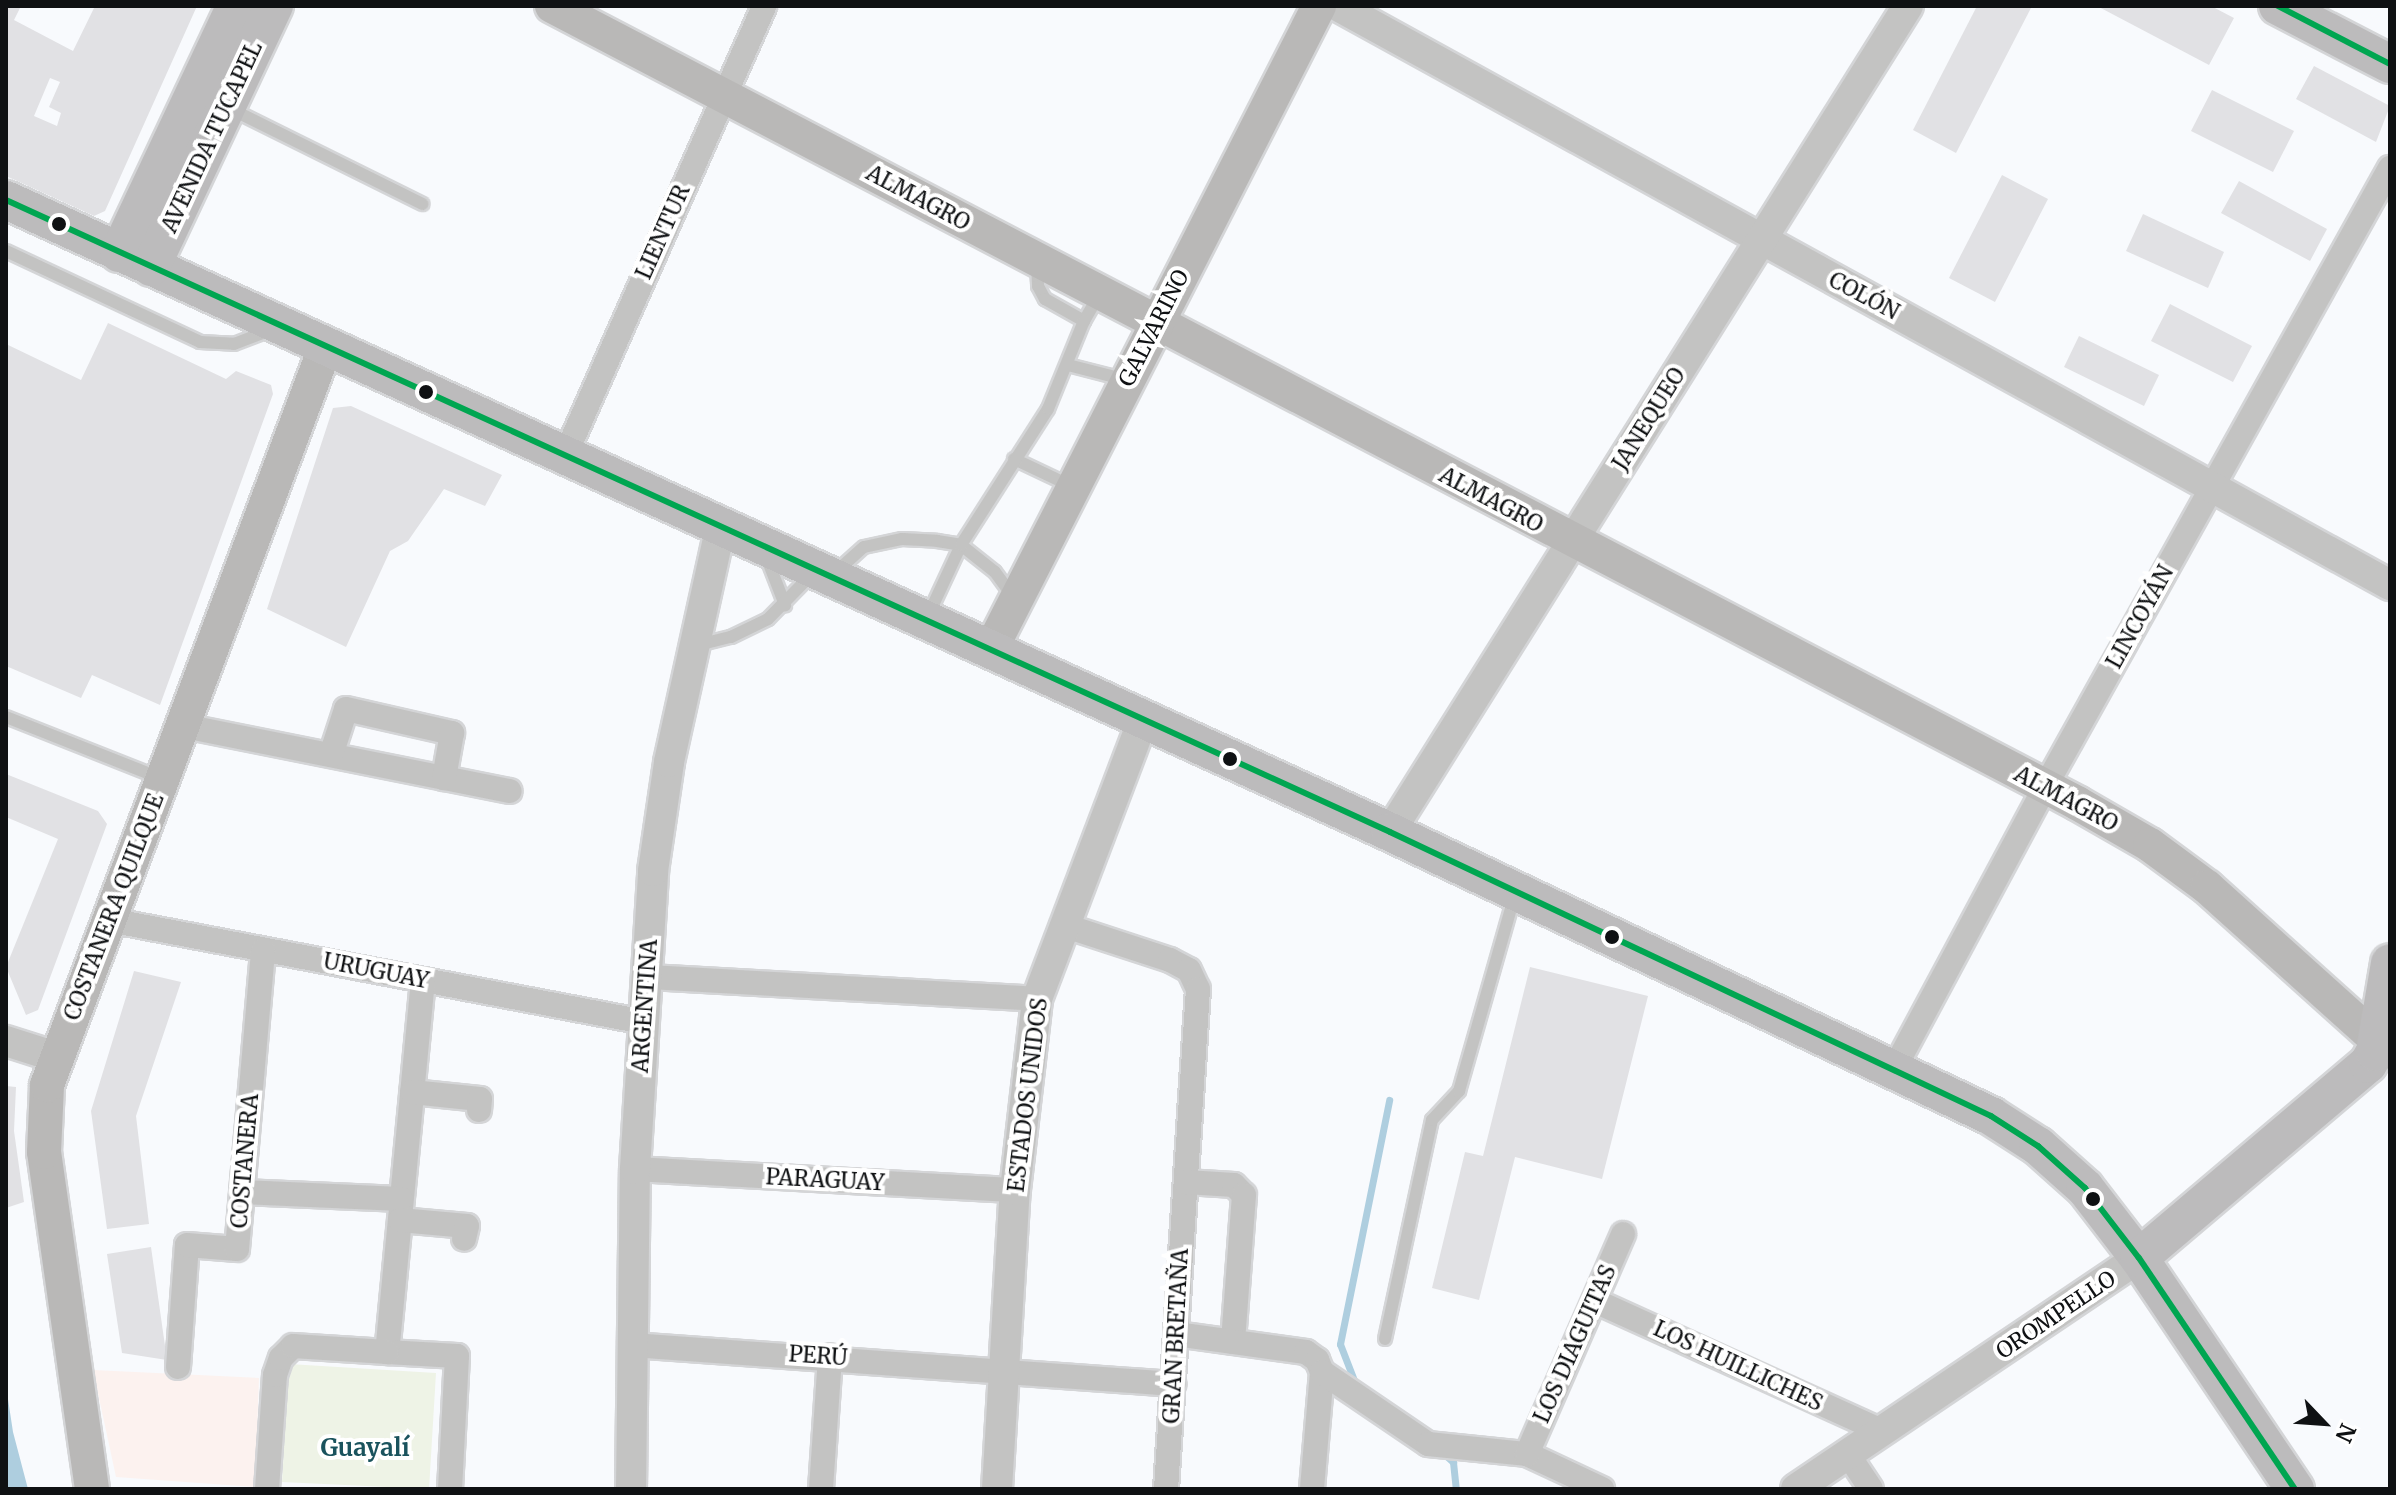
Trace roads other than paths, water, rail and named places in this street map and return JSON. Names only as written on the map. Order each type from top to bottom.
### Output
[{"type":"main road","name":"AVENIDA TUCAPEL","points":[[135,260],[236,6]]},
{"type":"main road","name":"AVENIDA TUCAPEL","points":[[135,260],[226,107],[274,6]]},
{"type":"main road","name":"ALMAGRO","points":[[552,6],[1037,262],[1092,308],[1155,324],[2045,787],[2150,845],[2207,887],[2384,1046]]},
{"type":"main road","name":"GALVARINO","points":[[990,651],[1319,6]]},
{"type":"main road","points":[[2278,6],[2390,64]]},
{"type":"main road","points":[[6,200],[720,530],[1390,832],[1894,1069],[2038,1146],[2085,1188],[2139,1258],[2295,1489]]},
{"type":"main road","name":"COSTANERA QUILQUE","points":[[92,1489],[43,1141],[42,1108],[56,1057],[325,348]]},
{"type":"main road","name":"OROMPELLO","points":[[2139,1258],[2360,1072],[2384,1046],[2390,963]]},
{"type":"street","name":"LIENTUR","points":[[564,458],[764,6]]},
{"type":"street","name":"COLÓN","points":[[1338,6],[2390,585]]},
{"type":"street","name":"JANEQUEO","points":[[1390,832],[1908,6]]},
{"type":"street","name":"LINCOYÁN","points":[[1894,1069],[2045,787],[2390,168]]},
{"type":"street","name":"ARGENTINA","points":[[631,1489],[635,1169],[659,818],[720,530]]},
{"type":"street","points":[[331,755],[346,709],[452,733],[444,778]]},
{"type":"street","name":"ESTADOS UNIDOS","points":[[997,1489],[1015,1190],[1037,999],[1143,720]]},
{"type":"street","points":[[184,726],[510,791]]},
{"type":"street","name":"URUGUAY","points":[[109,920],[644,1022]]},
{"type":"street","name":"GRAN BRETAÑA","points":[[1066,926],[1170,960],[1189,970],[1198,989],[1166,1489]]},
{"type":"street","name":"COSTANERA","points":[[178,1367],[187,1245],[237,1249],[263,950]]},
{"type":"street","points":[[648,977],[1037,999]]},
{"type":"street","points":[[387,1352],[423,980]]},
{"type":"street","points":[[6,1041],[56,1057]]},
{"type":"street","points":[[412,1092],[480,1099],[479,1110]]},
{"type":"street","name":"PARAGUAY","points":[[635,1169],[1015,1190]]},
{"type":"street","points":[[1186,1182],[1234,1185],[1244,1195],[1233,1342]]},
{"type":"street","points":[[242,1192],[401,1210],[467,1226],[464,1239]]},
{"type":"street","name":"LOS DIAGUITAS","points":[[1527,1454],[1623,1234]]},
{"type":"street","name":"OROMPELLO","points":[[1796,1489],[2139,1258]]},
{"type":"street","name":"LOS HUILLICHES","points":[[1595,1301],[1881,1431]]},
{"type":"street","points":[[1176,1334],[1306,1352],[1322,1372],[1438,1446],[1527,1454],[1602,1489]]},
{"type":"street","name":"PERÚ","points":[[632,1345],[830,1356],[1003,1373],[1174,1384]]},
{"type":"street","points":[[267,1489],[275,1375],[281,1358],[293,1346],[457,1356],[450,1489]]},
{"type":"street","points":[[821,1489],[830,1356]]},
{"type":"street","points":[[1312,1489],[1322,1372]]},
{"type":"street","points":[[1847,1453],[1871,1489]]},
{"type":"lane","points":[[226,107],[422,204]]},
{"type":"lane","points":[[6,251],[200,342],[234,344],[278,326]]},
{"type":"lane","points":[[926,621],[961,545],[1048,409],[1092,308]]},
{"type":"lane","points":[[1068,365],[1127,380]]},
{"type":"lane","points":[[1014,459],[1073,487]]},
{"type":"lane","points":[[695,645],[749,630],[864,547],[902,539],[961,545],[995,572],[1016,600]]},
{"type":"lane","points":[[763,549],[785,605]]},
{"type":"lane","points":[[6,717],[163,779]]},
{"type":"lane","points":[[1385,1339],[1432,1120],[1459,1091],[1516,893]]},
{"type":"water","points":[[6,1386],[13,1432],[28,1489],[6,1489]]},
{"type":"waterway","points":[[1357,1388],[1340,1344],[1389,1100]]},
{"type":"waterway","points":[[1442,1452],[1453,1462],[1456,1489]]},
{"type":"district","name":"Guayalí","points":[[365,1448]]}]
